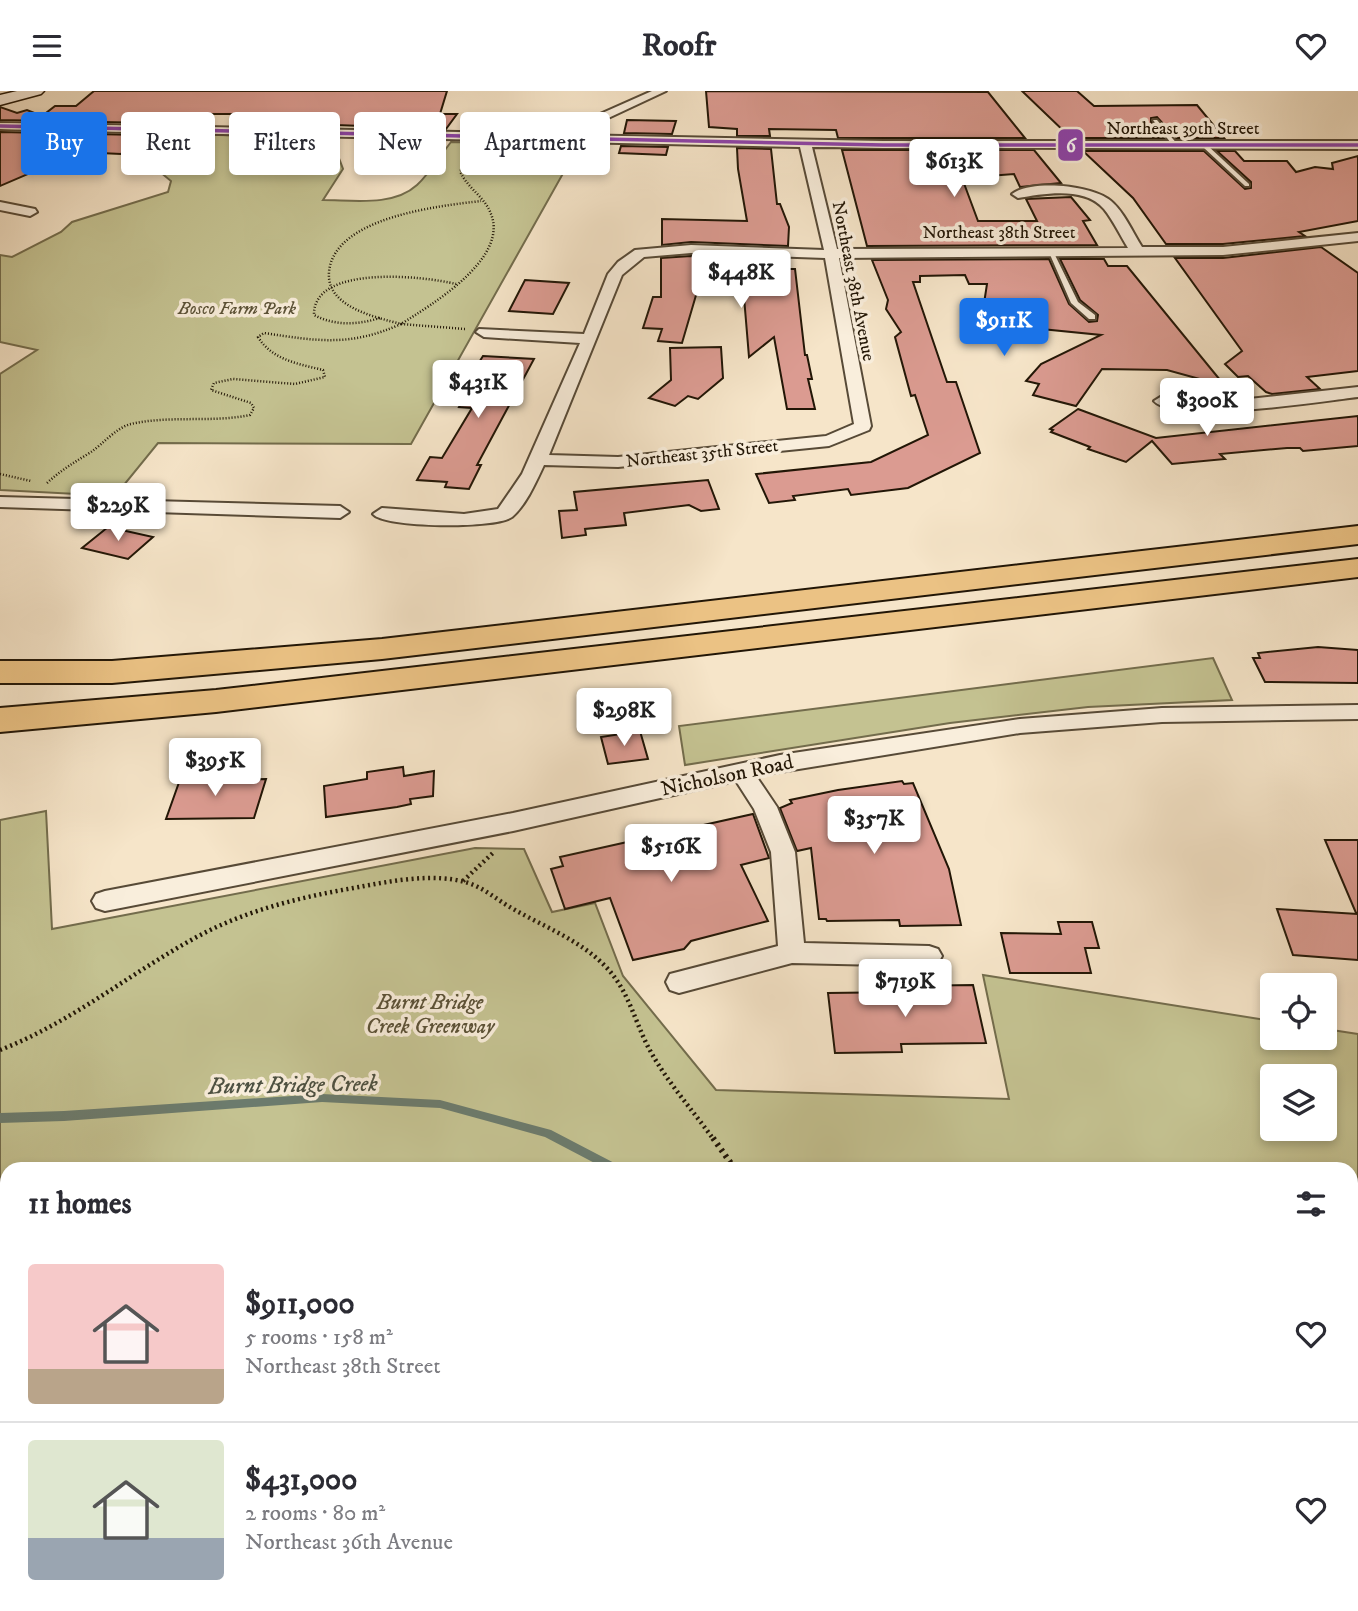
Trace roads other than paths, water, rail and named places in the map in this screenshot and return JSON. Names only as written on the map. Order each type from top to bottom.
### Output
[{"type":"highway","points":[[0,673],[112,672],[382,649],[1358,535]]},
{"type":"highway","points":[[0,720],[93,714],[394,681],[1358,568]]},
{"type":"highway","points":[[0,712],[69,710],[394,681]]},
{"type":"main road","points":[[0,100],[36,91]]},
{"type":"street","points":[[610,113],[661,91]]},
{"type":"street","name":"Northeast 39th Street","points":[[0,126],[460,136]]},
{"type":"street","name":"Northeast 39th Street","points":[[610,140],[805,144],[1358,145]]},
{"type":"street","name":"Northeast 38th Avenue","points":[[805,144],[831,252],[863,426]]},
{"type":"street","points":[[1018,194],[1049,188],[1067,189],[1102,200],[1108,205],[1137,251]]},
{"type":"street","points":[[0,206],[30,212]]},
{"type":"street","name":"Northeast 38th Street","points":[[589,339],[615,274],[622,264],[640,253],[691,249],[779,254],[1259,249],[1358,237]]},
{"type":"street","points":[[1342,239],[1358,249]]},
{"type":"street","points":[[382,514],[488,519],[505,513],[516,500],[537,460],[589,339],[484,332]]},
{"type":"street","points":[[1162,401],[1212,408],[1358,392]]},
{"type":"street","name":"Northeast 35th Street","points":[[537,460],[618,462],[829,441],[863,426]]},
{"type":"street","points":[[0,502],[29,505],[340,512]]},
{"type":"street","name":"Nicholson Road","points":[[105,901],[513,822],[780,763],[1020,726],[1162,715],[1358,712]]},
{"type":"street","points":[[741,771],[765,807],[783,852],[792,953]]},
{"type":"street","points":[[679,982],[792,953],[929,956]]},
{"type":"lane","points":[[1155,121],[1176,146]]},
{"type":"lane","points":[[1205,146],[1247,185]]},
{"type":"lane","points":[[1050,251],[1074,303],[1092,317]]},
{"type":"waterway","name":"Burnt Bridge Creek","points":[[0,1118],[322,1098],[440,1104],[547,1133],[603,1162]]},
{"type":"park label","name":"Bosco Farm Park","points":[[237,308]]},
{"type":"park label","name":"Burnt Bridge Creek Greenway","points":[[430,1014]]}]
